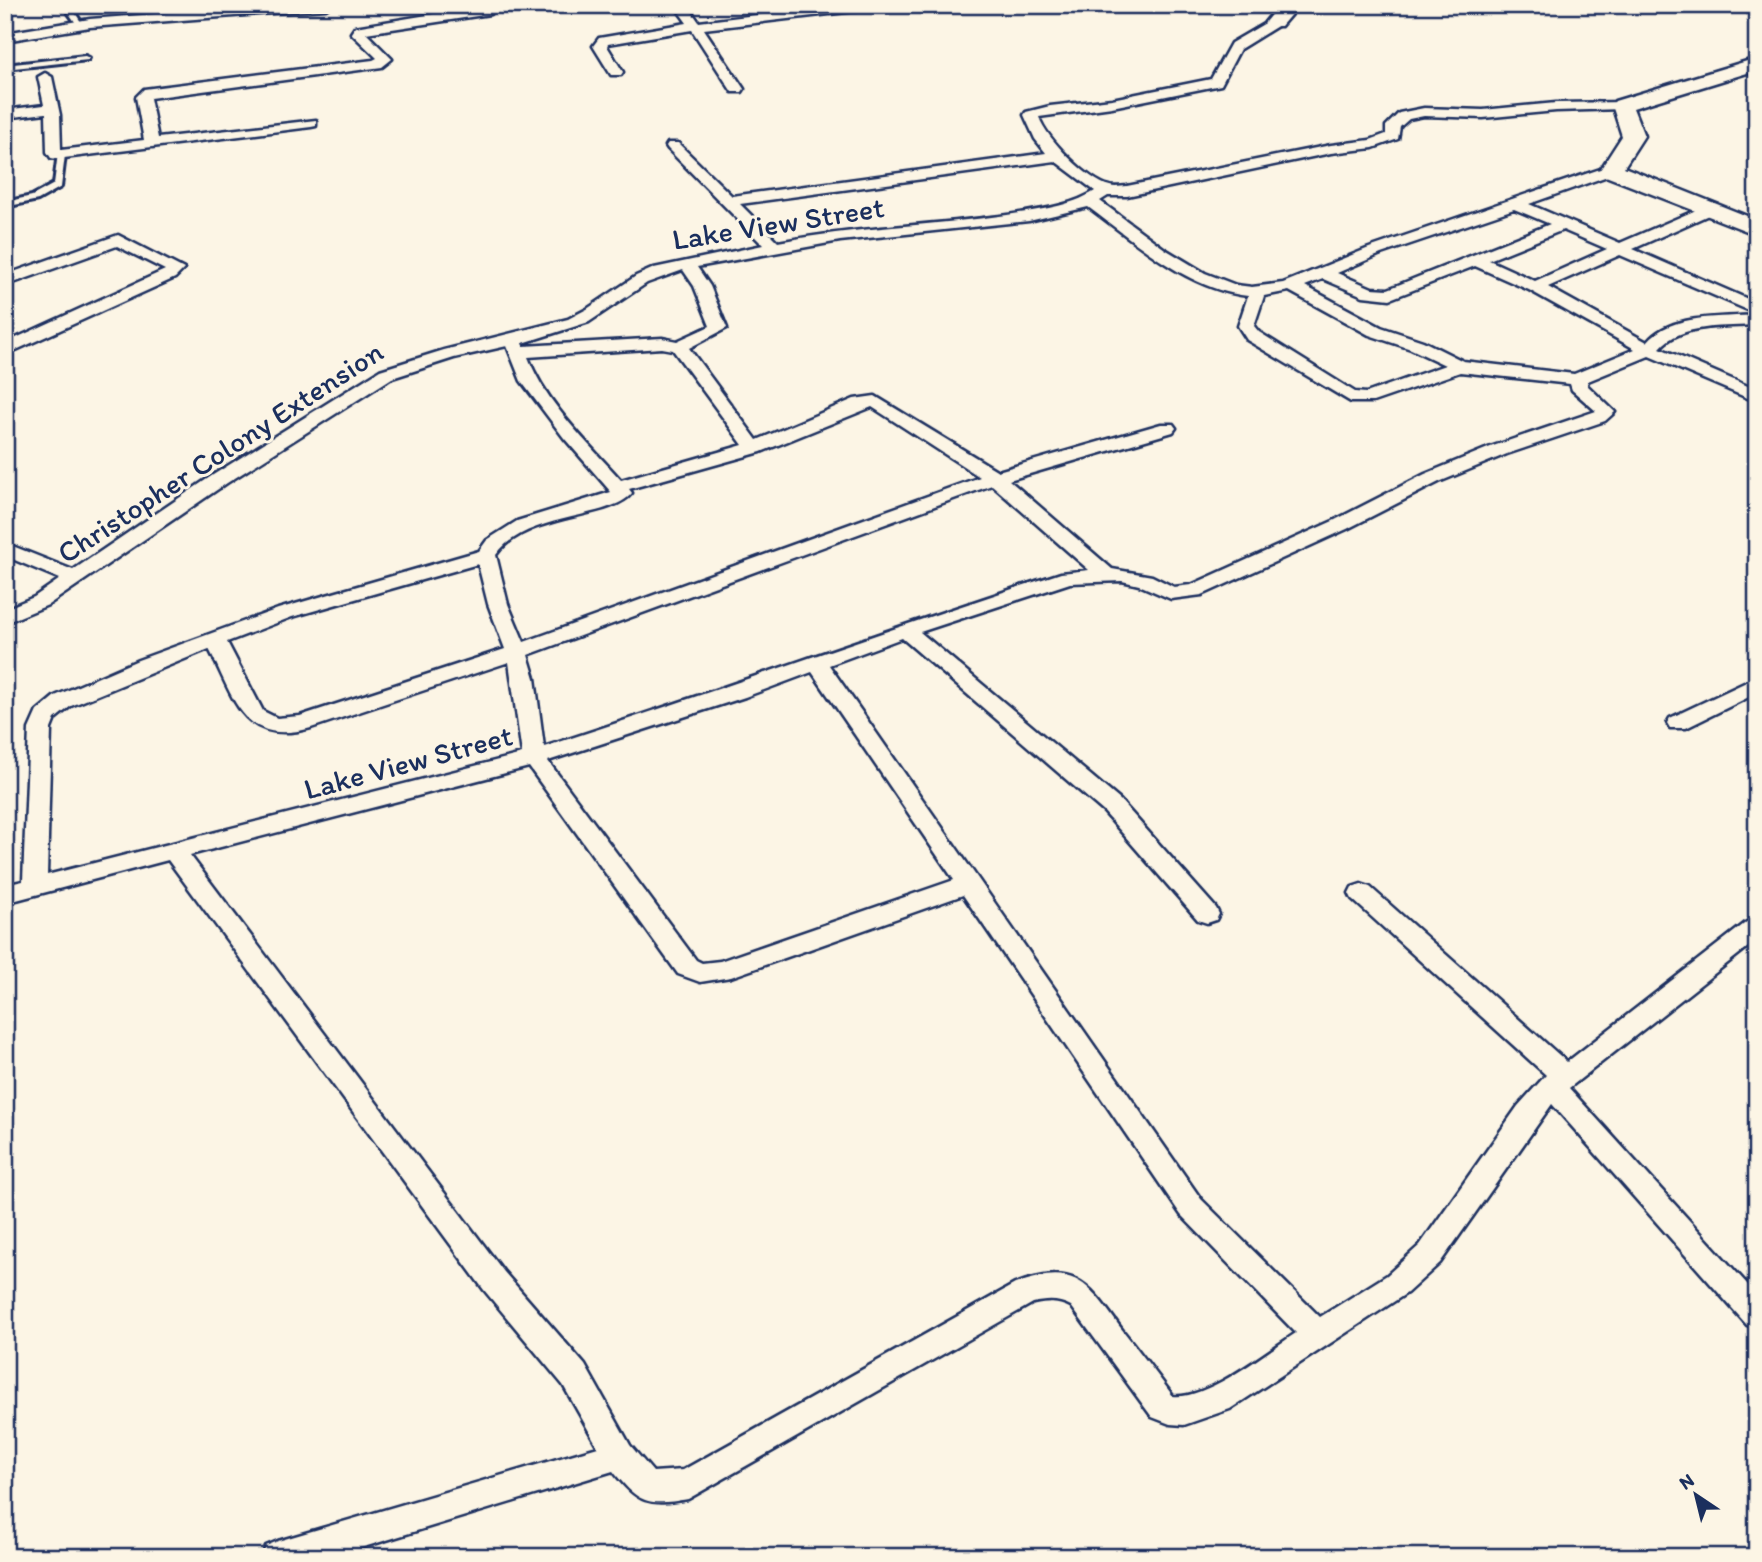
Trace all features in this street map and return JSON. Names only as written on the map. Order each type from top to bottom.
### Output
[{"type":"street","points":[[5,37],[80,25],[326,5]]},
{"type":"street","points":[[152,144],[143,97],[149,92],[376,64],[385,59],[358,33],[362,29],[490,10],[495,5]]},
{"type":"street","points":[[680,5],[737,89]]},
{"type":"street","points":[[616,72],[600,46],[602,42],[696,26],[872,5]]},
{"type":"street","points":[[1290,5],[1274,22],[1249,35],[1228,55],[1224,72],[1216,82],[1112,103],[1050,110],[1031,115],[1036,132],[1044,144],[1167,257],[1219,285],[1257,293],[1290,285],[1370,253],[1611,170],[1633,136],[1622,105],[1757,64]]},
{"type":"street","points":[[44,77],[51,108],[54,152],[61,155],[311,123]]},
{"type":"street","name":"Lake View Street","points":[[516,346],[569,326],[629,286],[659,271],[687,264],[856,234],[945,228],[1022,217],[1098,196],[1331,149],[1373,144],[1393,136],[1393,126],[1404,116],[1424,111],[1483,114],[1556,107],[1622,105]]},
{"type":"street","points":[[5,114],[51,108]]},
{"type":"street","points":[[673,146],[774,247]]},
{"type":"street","points":[[728,201],[1060,156]]},
{"type":"street","points":[[1611,170],[1757,229]]},
{"type":"street","points":[[1516,204],[1757,309]]},
{"type":"street","points":[[1535,287],[1708,210]]},
{"type":"street","points":[[1324,273],[1369,293],[1390,294],[1562,225]]},
{"type":"street","points":[[5,281],[118,240],[176,269],[169,275],[5,350]]},
{"type":"street","points":[[1474,259],[1535,287],[1649,349],[1757,397]]},
{"type":"street","points":[[35,885],[40,729],[45,716],[71,696],[285,613],[486,555],[493,542],[513,531],[619,497],[622,494],[617,487],[570,434],[527,377],[516,346],[662,343],[679,346],[719,328],[702,286],[687,264]]},
{"type":"street","points":[[1290,285],[1375,331],[1442,356],[1457,366]]},
{"type":"street","points":[[1257,293],[1246,326],[1253,336],[1351,397],[1367,398],[1457,366],[1578,380],[1586,374],[1649,349],[1660,337],[1689,325],[1757,320]]},
{"type":"street","name":"Christopher Colony Extension","points":[[5,617],[41,601],[220,479],[392,370],[516,346]]},
{"type":"street","points":[[679,346],[754,448]]},
{"type":"street","points":[[968,884],[722,970],[700,973],[687,967],[534,758],[737,692],[905,630],[1068,577],[1105,574],[1136,577],[1171,593],[1195,591],[1340,525],[1432,478],[1500,450],[1599,417],[1605,410],[1578,386],[1578,380]]},
{"type":"street","points":[[617,487],[754,448],[860,403],[875,401],[995,478],[1105,574]]},
{"type":"street","points":[[215,639],[254,715],[265,724],[281,726],[303,723],[517,652],[995,478],[1167,428]]},
{"type":"street","points":[[5,549],[74,578]]},
{"type":"street","name":"Lake View Street","points":[[5,894],[534,758],[524,678],[498,604],[486,555]]},
{"type":"street","points":[[905,630],[1112,806],[1207,914]]},
{"type":"street","points":[[817,663],[1191,1207],[1318,1335]]},
{"type":"street","points":[[1678,723],[1757,684]]},
{"type":"street","points":[[174,851],[494,1281],[574,1374],[619,1455],[642,1482],[657,1489],[688,1484],[1038,1288],[1066,1287],[1082,1297],[1156,1400],[1173,1412],[1202,1407],[1219,1399],[1397,1284],[1430,1254],[1528,1114],[1559,1081],[1757,927]]},
{"type":"street","points":[[1361,893],[1559,1081],[1757,1316]]},
{"type":"street","points":[[278,1557],[619,1455]]},
{"type":"lane","points":[[66,5],[80,25]]},
{"type":"lane","points":[[5,67],[85,58]]},
{"type":"lane","points":[[5,205],[35,198],[58,185],[61,155]]}]
